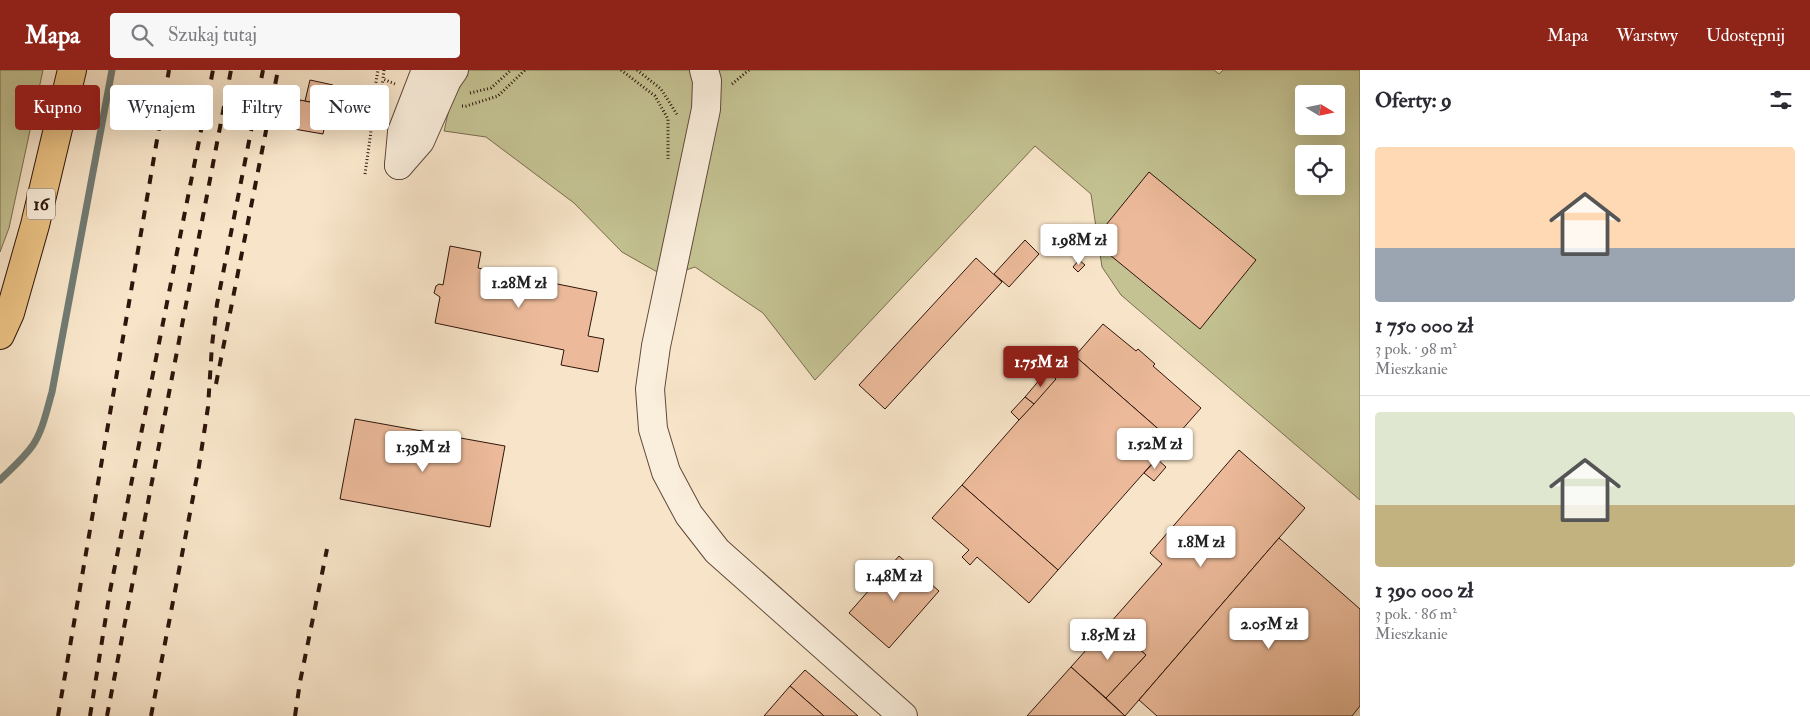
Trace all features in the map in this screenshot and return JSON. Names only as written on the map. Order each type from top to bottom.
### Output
[{"type":"main road","name":"16","points":[[0,335],[10,313],[36,225],[72,70]]},
{"type":"street","points":[[426,70],[402,132],[398,165],[420,140],[447,80],[454,70]]},
{"type":"street","points":[[704,70],[707,81],[706,109],[656,346],[650,388],[653,429],[666,472],[689,515],[717,551],[903,716]]},
{"type":"path","points":[[376,85],[378,70]]},
{"type":"path","points":[[622,70],[655,96],[668,119],[668,161]]},
{"type":"path","points":[[637,70],[661,89],[679,118]]},
{"type":"path","points":[[382,85],[383,79]]},
{"type":"path","points":[[365,174],[371,130]]},
{"type":"shaded area","points":[[0,70],[43,70],[40,85],[15,85],[15,130],[30,130],[9,228],[0,252]]},
{"type":"shaded area","points":[[468,70],[1214,70],[1219,74],[1223,70],[1360,70],[1360,500],[1121,295],[1102,267],[1091,194],[1035,146],[815,380],[763,313],[695,267],[666,277],[622,252],[574,203],[486,137],[444,131],[455,83]]},
{"type":"building","points":[[310,80],[333,85],[310,85],[310,102],[305,101]]},
{"type":"building","points":[[300,100],[310,102],[310,130],[324,130],[323,134],[300,130]]},
{"type":"building","points":[[1149,172],[1256,260],[1200,329],[1093,241]]},
{"type":"building","points":[[1025,240],[1039,254],[1009,287],[994,274]]},
{"type":"building","points":[[450,246],[481,252],[478,268],[597,292],[588,336],[604,339],[598,372],[561,365],[564,350],[435,323],[440,297],[434,293],[436,286],[439,284],[443,285]]},
{"type":"building","points":[[976,258],[1002,282],[885,409],[859,385]]},
{"type":"building","points":[[1079,260],[1085,265],[1078,272],[1073,267]]},
{"type":"building","points":[[1103,324],[1136,351],[1138,349],[1155,364],[1153,366],[1201,408],[1172,441],[1075,356]]},
{"type":"building","points":[[1075,356],[1172,441],[1058,570],[962,485]]},
{"type":"building","points":[[1047,371],[1056,379],[1034,404],[1025,397]]},
{"type":"building","points":[[1025,397],[1034,404],[1019,420],[1011,412]]},
{"type":"building","points":[[355,419],[505,446],[490,527],[340,499]]},
{"type":"building","points":[[1239,450],[1305,508],[1125,716],[1106,698],[1146,655],[1110,623],[1162,564],[1150,553]]},
{"type":"building","points":[[1157,459],[1166,467],[1154,481],[1144,473]]},
{"type":"building","points":[[962,485],[1058,570],[1029,603],[977,557],[970,565],[962,557],[969,550],[932,518]]},
{"type":"building","points":[[1279,538],[1360,609],[1360,706],[1352,716],[1157,716],[1139,700]]},
{"type":"building","points":[[899,556],[939,591],[889,648],[849,613]]},
{"type":"building","points":[[1110,623],[1146,655],[1106,698],[1071,667]]},
{"type":"building","points":[[1071,667],[1125,716],[1027,716]]},
{"type":"building","points":[[805,670],[858,716],[824,716],[790,686]]},
{"type":"building","points":[[790,686],[824,716],[764,716]]},
{"type":"waterway","points":[[0,480],[33,445],[39,433],[52,392],[112,70]]},
{"type":"railway","points":[[58,716],[169,70]]},
{"type":"railway","points":[[90,716],[110,591],[213,70]]},
{"type":"railway","points":[[107,716],[231,70]]},
{"type":"railway","points":[[151,716],[199,466],[208,407],[217,304],[263,70]]},
{"type":"railway","points":[[216,384],[278,70]]},
{"type":"railway","points":[[295,716],[327,549]]}]
